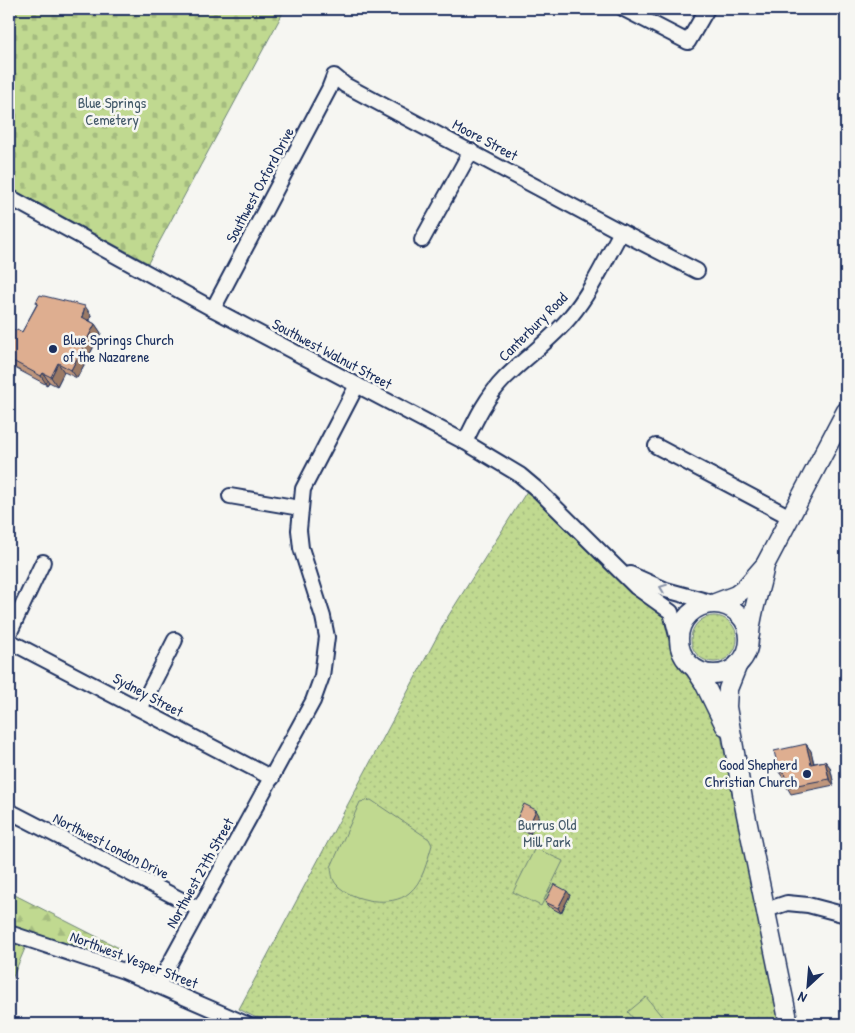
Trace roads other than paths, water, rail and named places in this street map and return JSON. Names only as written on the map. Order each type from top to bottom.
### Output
[{"type":"main road","points":[[765,565],[751,617],[749,644],[746,655],[729,671],[718,674],[706,674],[695,669],[686,662],[680,651],[678,640],[679,628],[684,618],[693,610],[736,595],[744,589],[765,565],[846,411]]},
{"type":"main road","points":[[712,603],[727,606],[737,612],[747,626],[749,644]]},
{"type":"main road","points":[[738,664],[728,688],[727,707],[789,1024]]},
{"type":"main road","points":[[695,669],[704,683],[733,742]]},
{"type":"street","points":[[624,9],[688,42],[707,9]]},
{"type":"street","name":"Moore Street","points":[[334,76],[345,85],[697,271]]},
{"type":"street","name":"Southwest Oxford Drive","points":[[213,309],[329,89],[334,76]]},
{"type":"street","points":[[422,240],[471,151]]},
{"type":"street","name":"Southwest Walnut Street","points":[[9,198],[213,309],[465,442],[520,475],[619,568],[636,587],[670,612],[678,640]]},
{"type":"street","name":"Canterbury Road","points":[[465,442],[480,410],[504,378],[568,320],[577,308],[621,232]]},
{"type":"street","name":"Northwest 27th Street","points":[[158,985],[313,702],[322,676],[327,637],[323,616],[301,548],[299,530],[300,508],[303,489],[357,385]]},
{"type":"street","points":[[656,446],[790,517]]},
{"type":"street","points":[[230,496],[300,508]]},
{"type":"street","points":[[9,634],[43,562]]},
{"type":"street","name":"Southwest Walnut Street","points":[[619,568],[666,590],[712,603]]},
{"type":"street","points":[[140,709],[174,640]]},
{"type":"street","name":"Sydney Street","points":[[9,641],[272,778]]},
{"type":"street","name":"Northwest London Drive","points":[[9,811],[199,909]]},
{"type":"street","points":[[766,910],[787,903],[808,905],[846,915]]},
{"type":"street","name":"Northwest Vesper Street","points":[[9,933],[84,957],[158,985],[237,1022]]},
{"type":"place","name":"Blue Springs Church of the Nazarene","points":[[53,349]]},
{"type":"place","name":"Good Shepherd Christian Church","points":[[807,774]]},
{"type":"park label","name":"Blue Springs Cemetery","points":[[112,112]]},
{"type":"park label","name":"Burrus Old Mill Park","points":[[547,834]]}]
